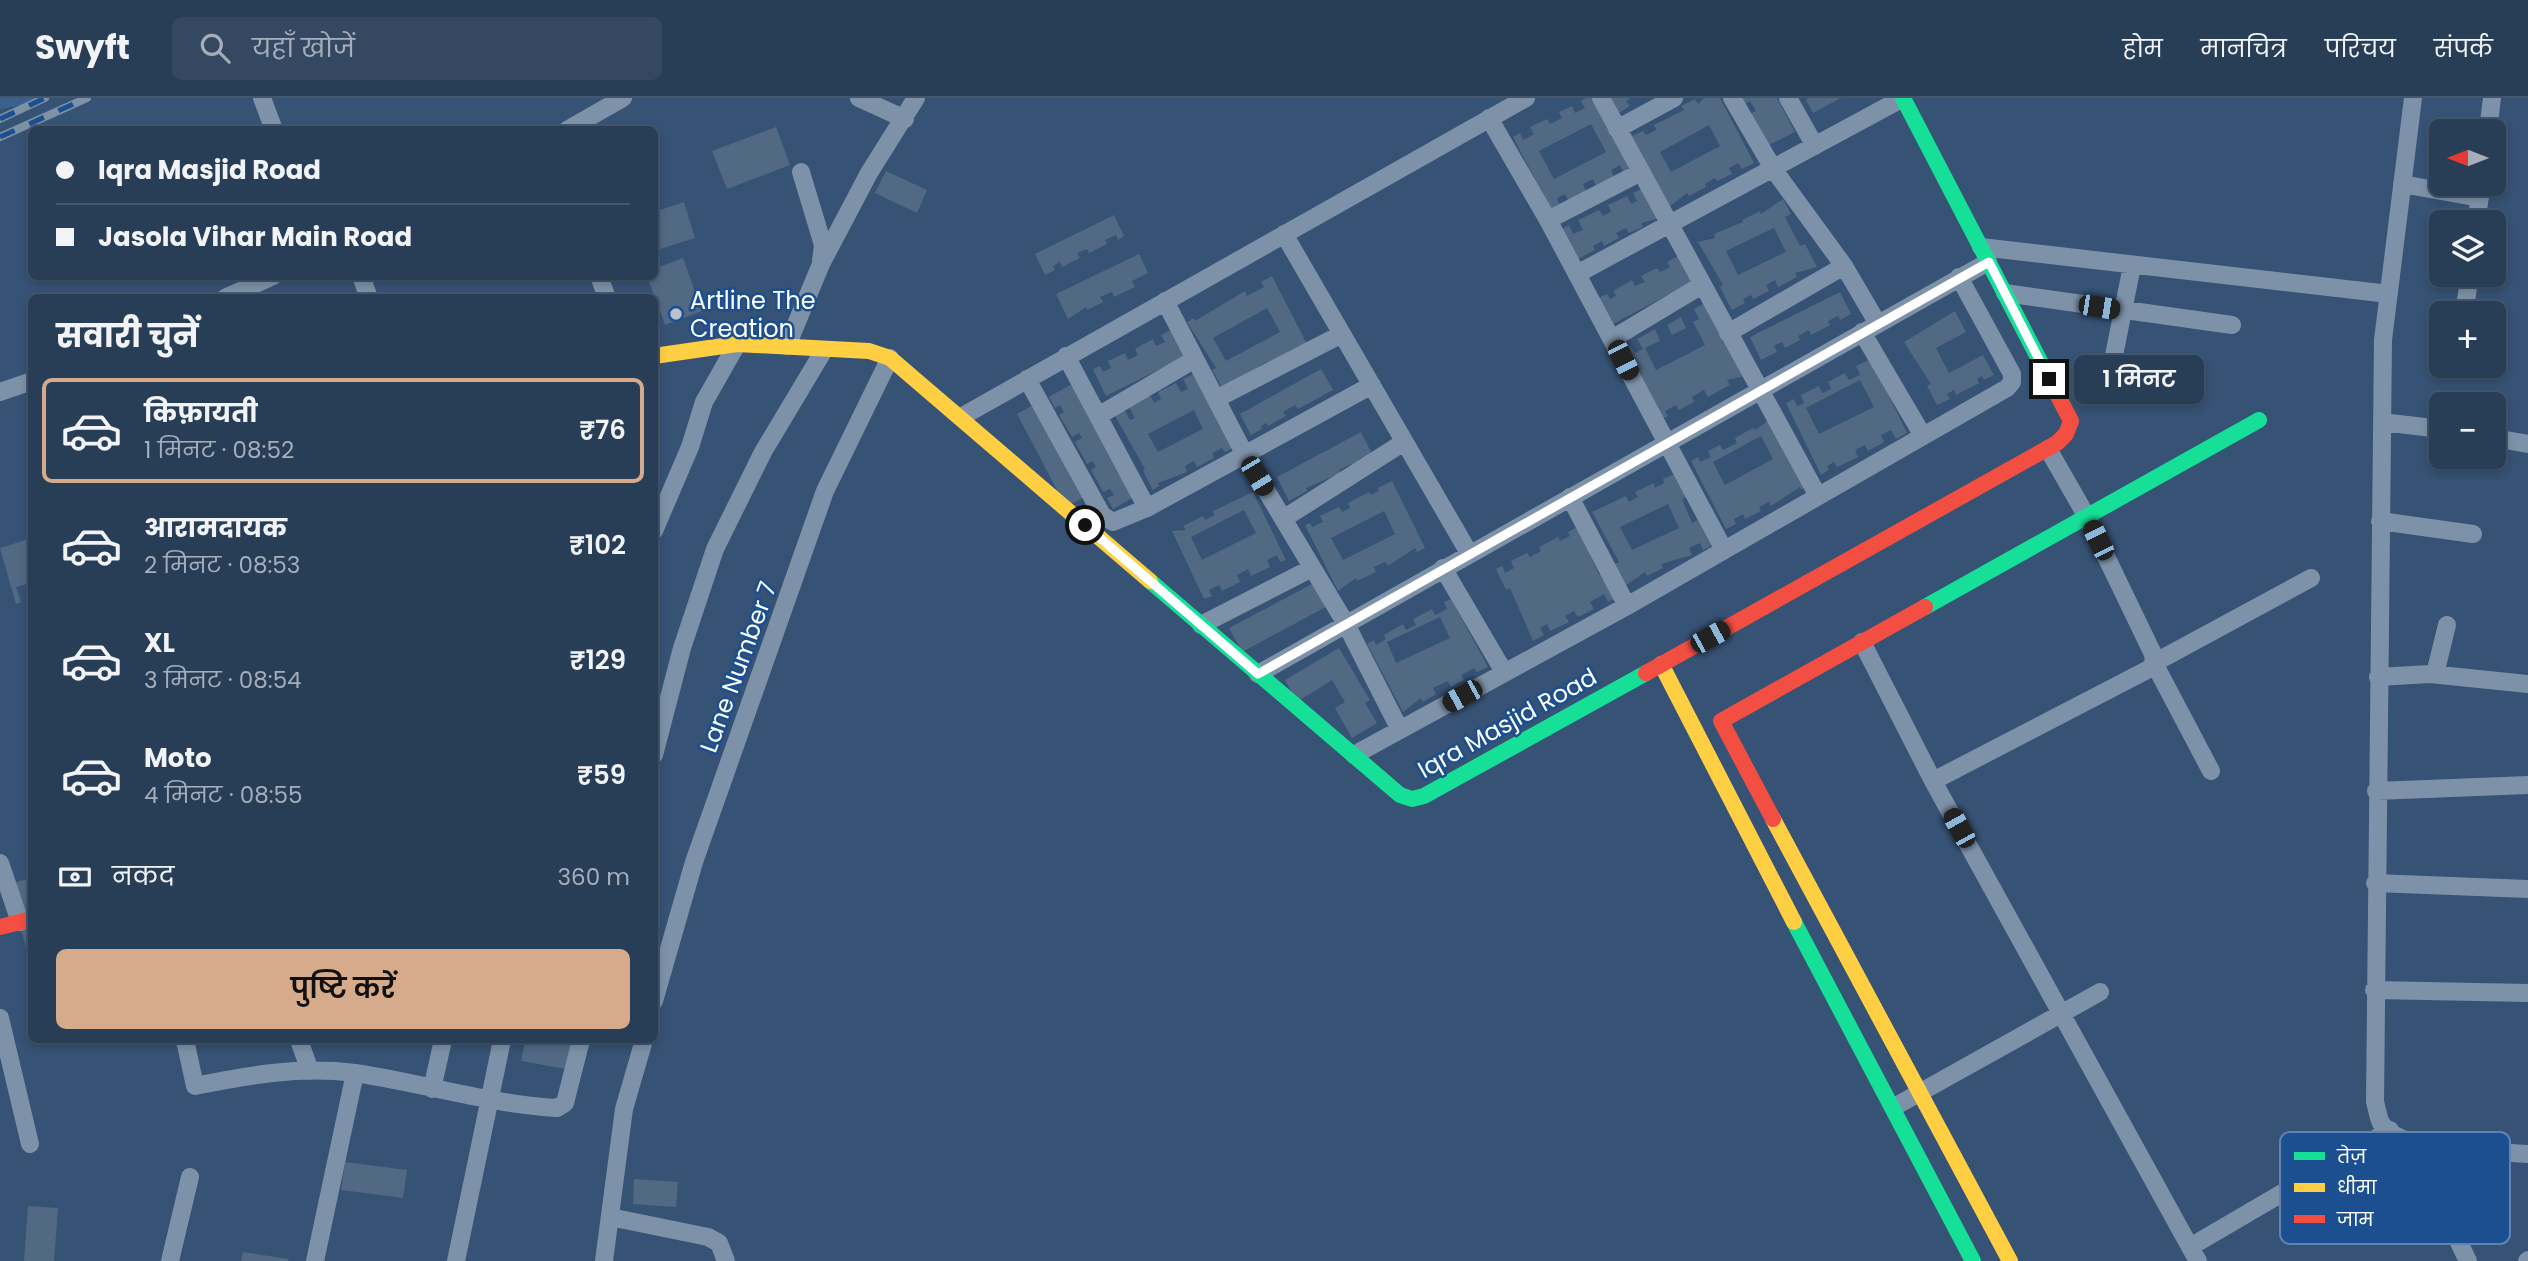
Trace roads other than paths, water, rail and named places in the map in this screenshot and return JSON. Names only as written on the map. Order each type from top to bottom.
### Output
[{"type":"street","points":[[262,98],[272,126]]},
{"type":"street","points":[[574,126],[623,98]]},
{"type":"street","points":[[859,98],[905,119]]},
{"type":"street","points":[[787,346],[821,264],[869,173],[916,98]]},
{"type":"street","points":[[961,417],[1526,98]]},
{"type":"street","points":[[1601,98],[1818,496]]},
{"type":"street","points":[[1618,129],[1674,98]]},
{"type":"street","points":[[1732,98],[1774,170],[1843,266],[1923,436]]},
{"type":"street","points":[[1788,98],[1815,146]]},
{"type":"street","points":[[1577,274],[1903,98],[2005,293],[2232,325]]},
{"type":"street","points":[[2393,1132],[2382,1124],[2375,1102],[2375,883],[2383,340],[2413,98]]},
{"type":"street","points":[[2489,119],[2492,98]]},
{"type":"street","points":[[1489,118],[1548,220],[1666,446],[1724,550]]},
{"type":"street","points":[[801,173],[822,245],[821,264]]},
{"type":"street","points":[[1548,220],[1641,173]]},
{"type":"street","points":[[2402,184],[2429,186]]},
{"type":"street","points":[[1284,234],[1469,553]]},
{"type":"street","points":[[1258,674],[1469,553],[1666,446],[1759,389],[1959,277],[1985,255],[2132,266],[2389,294]]},
{"type":"street","points":[[1728,333],[1843,266]]},
{"type":"street","points":[[2109,380],[2132,266]]},
{"type":"street","points":[[1354,755],[1627,606],[2012,382],[2012,374],[1959,277]]},
{"type":"street","points":[[234,294],[264,280]]},
{"type":"street","points":[[1612,339],[1702,285]]},
{"type":"street","name":"Iqra Masjid Road","points":[[890,358],[1400,795],[1412,799],[1424,796],[2064,438],[2071,429],[2071,421],[2005,293]]},
{"type":"street","points":[[1165,301],[1245,455],[1346,624],[1400,730]]},
{"type":"street","points":[[1216,399],[1342,334]]},
{"type":"street","points":[[658,522],[690,447],[704,402],[737,344]]},
{"type":"street","points":[[658,355],[737,344],[869,351],[890,358]]},
{"type":"street","points":[[658,740],[682,648],[715,549],[763,452],[824,349]]},
{"type":"street","points":[[1066,356],[1147,508]]},
{"type":"street","name":"Lane Number 7","points":[[658,987],[694,862],[825,491],[890,358]]},
{"type":"street","points":[[1098,416],[1195,359]]},
{"type":"street","points":[[1027,379],[1101,515],[1107,521],[1121,521],[1147,508],[1371,385]]},
{"type":"street","points":[[0,392],[28,382]]},
{"type":"street","points":[[2010,1261],[1721,721],[2259,420]]},
{"type":"street","points":[[2382,422],[2429,428]]},
{"type":"street","points":[[2506,440],[2528,444]]},
{"type":"street","points":[[1283,519],[1404,442]]},
{"type":"street","points":[[2048,449],[2087,517],[2153,654],[2154,663],[2211,771]]},
{"type":"street","points":[[1570,497],[1627,606]]},
{"type":"street","points":[[2380,521],[2473,534]]},
{"type":"street","points":[[1201,625],[1312,568]]},
{"type":"street","points":[[1443,568],[1504,673]]},
{"type":"street","points":[[1933,781],[2149,669],[2154,663],[2311,578]]},
{"type":"street","points":[[2435,674],[2447,625]]},
{"type":"street","points":[[1862,642],[1933,781],[2194,1254],[2280,1200]]},
{"type":"street","points":[[1661,664],[1973,1261]]},
{"type":"street","points":[[2378,677],[2435,674],[2528,684]]},
{"type":"street","points":[[2376,791],[2528,785]]},
{"type":"street","points":[[0,863],[26,921],[0,927]]},
{"type":"street","points":[[2375,883],[2528,889]]},
{"type":"street","points":[[2374,990],[2528,993]]},
{"type":"street","points":[[1894,1107],[2100,992]]},
{"type":"street","points":[[1,1027],[30,1144]]},
{"type":"street","points":[[186,1043],[195,1086],[271,1070],[355,1073],[491,1101],[557,1108],[565,1104],[580,1043]]},
{"type":"street","points":[[300,1043],[310,1071]]},
{"type":"street","points":[[432,1089],[442,1043]]},
{"type":"street","points":[[456,1261],[501,1043]]},
{"type":"street","points":[[604,1261],[624,1110],[643,1043]]},
{"type":"street","points":[[315,1261],[355,1073]]},
{"type":"street","points":[[2510,1153],[2528,1154]]},
{"type":"street","points":[[170,1261],[190,1177]]},
{"type":"street","points":[[610,1217],[708,1237],[719,1243],[726,1261]]},
{"type":"street","points":[[2460,1244],[2468,1261]]},
{"type":"water","points":[[0,98],[46,98],[40,102],[0,109]]},
{"type":"railway","points":[[0,119],[45,98]]},
{"type":"railway","points":[[0,137],[87,98]]},
{"type":"place","name":"Artline The Creation","points":[[676,314]]}]
